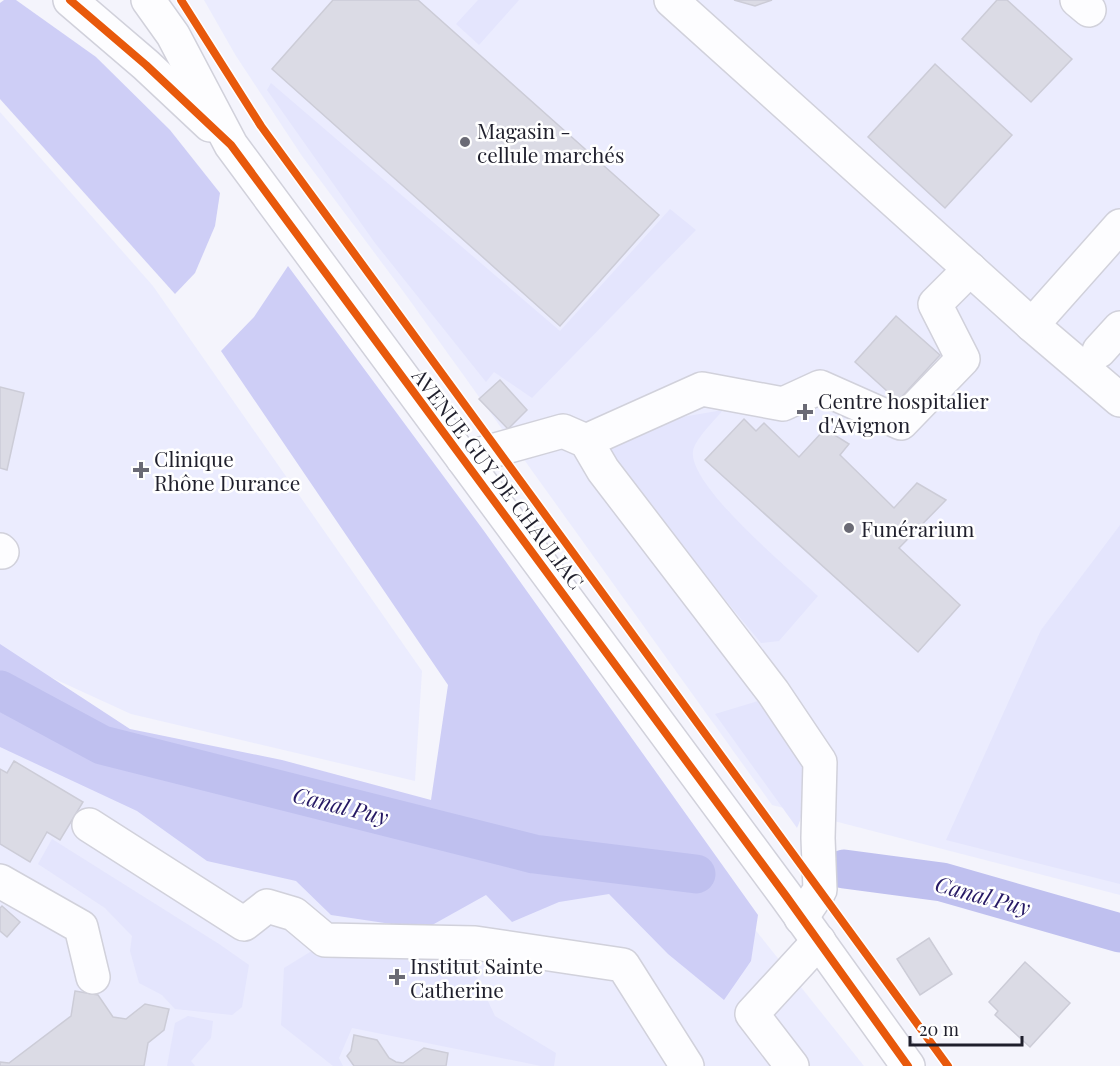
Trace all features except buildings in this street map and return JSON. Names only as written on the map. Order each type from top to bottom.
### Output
[{"type":"street","name":"AVENUE GUY DE CHAULIAC","points":[[70,0],[146,65],[231,145]]},
{"type":"street","name":"AVENUE GUY DE CHAULIAC","points":[[148,0],[173,35],[231,145],[750,846],[908,1066]]},
{"type":"street","points":[[671,0],[1032,325],[1120,400]]},
{"type":"street","points":[[1032,325],[1120,226]]},
{"type":"street","points":[[586,441],[702,389],[783,404],[820,387],[901,423],[963,359],[935,304],[970,268]]},
{"type":"street","points":[[462,459],[563,431],[586,441],[603,470],[774,692],[820,762],[818,838],[820,890],[802,918],[752,1014],[792,1066]]},
{"type":"street","points":[[89,825],[244,924],[267,906],[294,914],[325,940],[475,943],[622,965],[687,1066]]},
{"type":"street","points":[[0,881],[81,927],[93,977]]},
{"type":"shaded area","points":[[4,0],[16,0],[96,57],[170,130],[220,193],[215,226],[195,273],[175,294],[0,99],[0,3]]},
{"type":"shaded area","name":"Centre hospitalier d'Avignon","points":[[204,0],[1120,0],[1120,895],[772,805],[403,291],[302,156],[236,56]]},
{"type":"shaded area","points":[[478,0],[519,0],[479,45],[456,24]]},
{"type":"shaded area","points":[[271,83],[560,331],[670,209],[696,230],[532,398],[494,372],[486,382],[375,243],[267,90]]},
{"type":"shaded area","name":"Clinique Rhône Durance","points":[[0,112],[153,286],[422,671],[415,781],[131,714],[0,654]]},
{"type":"shaded area","points":[[288,266],[484,531],[758,915],[751,961],[724,1000],[668,954],[609,894],[559,902],[512,922],[486,895],[425,929],[331,915],[296,881],[207,861],[137,811],[0,747],[0,644],[130,729],[282,760],[431,800],[448,685],[221,351],[254,317]]},
{"type":"shaded area","points":[[723,410],[701,435],[695,446],[693,451],[696,466],[723,506],[818,596],[779,641],[761,643],[608,458],[606,436],[629,426]]},
{"type":"shaded area","points":[[1120,525],[1120,884],[946,840],[1041,630]]},
{"type":"shaded area","points":[[765,699],[789,728],[799,754],[804,793],[797,828],[715,714]]},
{"type":"shaded area","name":"Institut Sainte Catherine","points":[[0,727],[721,887],[864,1066],[0,1066]]},
{"type":"shaded area","points":[[52,839],[249,965],[242,1007],[232,1015],[175,1009],[162,995],[139,983],[130,951],[132,936],[105,908],[38,864]]},
{"type":"shaded area","points":[[446,951],[473,969],[495,1016],[556,1053],[554,1066],[541,1066],[352,1028],[339,1058],[343,1066],[333,1066],[281,1025],[284,968],[310,952]]},
{"type":"shaded area","points":[[188,1016],[213,1021],[211,1038],[191,1061],[195,1066],[167,1066],[175,1023]]},
{"type":"waterway","name":"Canal Puy","points":[[0,690],[102,745],[534,854],[696,874]]},
{"type":"waterway","name":"Canal Puy","points":[[844,869],[942,882],[1120,933]]},
{"type":"cycle path","points":[[70,0],[146,65],[231,145],[786,896],[908,1066]]},
{"type":"cycle path","points":[[181,0],[261,126],[948,1066]]},
{"type":"place","name":"Magasin - cellule marchés","points":[[465,142]]},
{"type":"place","name":"Centre hospitalier d'Avignon","points":[[805,412]]},
{"type":"place","name":"Clinique Rhône Durance","points":[[141,470]]},
{"type":"place","name":"Funérarium","points":[[849,528]]},
{"type":"place","name":"Institut Sainte Catherine","points":[[397,977]]}]
